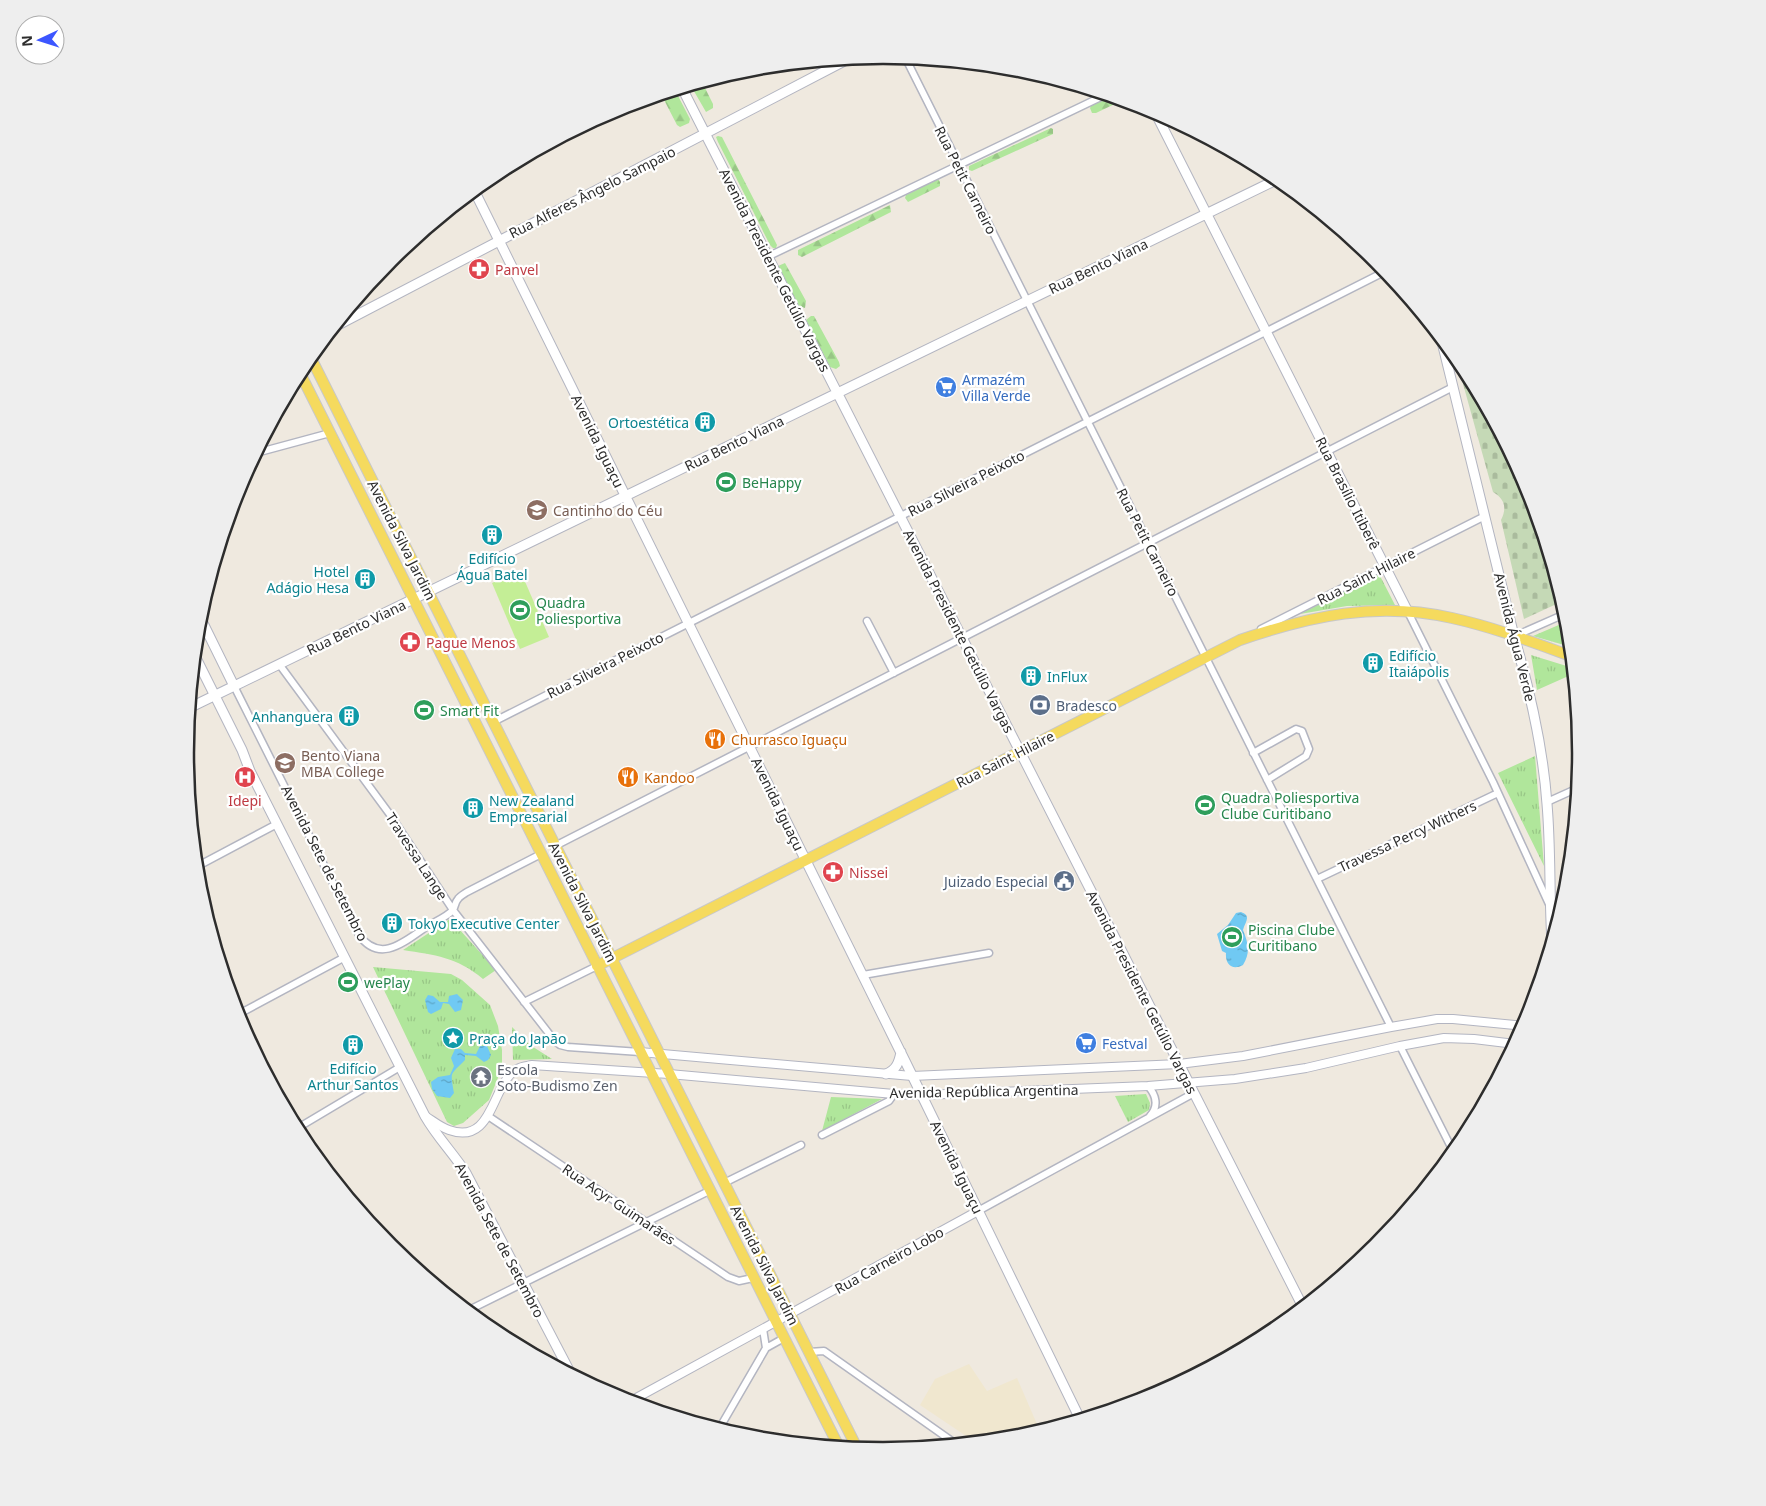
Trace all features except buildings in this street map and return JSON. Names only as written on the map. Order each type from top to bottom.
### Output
[{"type":"main road","name":"Rua Alferes Ângelo Sampaio","points":[[347,320],[836,65]]},
{"type":"main road","name":"Avenida Presidente Getúlio Vargas","points":[[685,93],[1300,1302]]},
{"type":"main road","name":"Rua Brasílio Itiberê","points":[[1160,122],[1408,612]]},
{"type":"main road","name":"Rua Bento Viana","points":[[195,705],[1270,183]]},
{"type":"main road","name":"Avenida Iguaçu","points":[[477,196],[901,1052],[1078,1414]]},
{"type":"main road","name":"Avenida Água Verde","points":[[1445,354],[1533,709],[1547,802],[1551,923]]},
{"type":"main road","name":"Avenida Silva Jardim","points":[[314,364],[854,1441]]},
{"type":"main road","name":"Avenida Silva Jardim","points":[[304,380],[836,1441]]},
{"type":"main road","points":[[366,506],[376,488]]},
{"type":"main road","points":[[1240,640],[1298,621],[1322,616],[1368,611],[1408,612],[1452,618],[1564,653]]},
{"type":"main road","name":"Avenida Sete de Setembro","points":[[206,628],[234,686]]},
{"type":"main road","name":"Rua Saint Hilaire","points":[[597,966],[1240,640]]},
{"type":"main road","name":"Avenida Sete de Setembro","points":[[200,665],[242,750],[250,771],[425,1116],[434,1133],[456,1157],[466,1174],[566,1365]]},
{"type":"main road","points":[[448,670],[478,692]]},
{"type":"main road","points":[[498,768],[504,743]]},
{"type":"main road","points":[[886,1074],[892,1072],[897,1067],[901,1052]]},
{"type":"main road","points":[[675,1122],[681,1098]]},
{"type":"street","name":"Rua Petit Carneiro","points":[[909,65],[1391,1027]]},
{"type":"street","points":[[769,256],[1097,98]]},
{"type":"street","name":"Rua Silveira Peixoto","points":[[493,722],[1378,275]]},
{"type":"street","points":[[555,846],[1453,387]]},
{"type":"street","points":[[264,451],[330,434]]},
{"type":"street","name":"Rua Saint Hilaire","points":[[1240,640],[1485,516]]},
{"type":"street","name":"Rua Brasílio Itiberê","points":[[1408,612],[1498,793],[1550,906]]},
{"type":"street","points":[[1514,636],[1558,616]]},
{"type":"street","points":[[866,621],[894,673]]},
{"type":"street","name":"Travessa Lange","points":[[279,664],[391,816],[453,910],[554,1040],[560,1045]]},
{"type":"street","name":"Avenida Sete de Setembro","points":[[234,686],[359,935],[365,943],[371,948],[379,950],[390,948],[404,942],[453,910]]},
{"type":"street","points":[[1253,753],[1296,729],[1302,731],[1308,749],[1306,756],[1267,780]]},
{"type":"street","points":[[1547,802],[1571,791]]},
{"type":"street","name":"Travessa Percy Withers","points":[[1317,879],[1498,793]]},
{"type":"street","points":[[203,864],[277,824]]},
{"type":"street","points":[[453,910],[458,898],[467,892],[540,854]]},
{"type":"street","points":[[862,975],[989,953]]},
{"type":"street","points":[[244,1011],[345,957]]},
{"type":"street","name":"Rua Saint Hilaire","points":[[524,1002],[597,966]]},
{"type":"street","name":"Avenida República Argentina","points":[[560,1045],[912,1076],[1179,1064],[1243,1056],[1391,1027],[1446,1019],[1516,1025]]},
{"type":"street","name":"Avenida República Argentina","points":[[488,1116],[503,1084],[516,1069],[532,1065],[669,1074],[921,1095],[1148,1086],[1235,1079],[1282,1072],[1444,1038],[1508,1043]]},
{"type":"street","points":[[1400,1046],[1450,1145]]},
{"type":"street","points":[[303,1125],[400,1067]]},
{"type":"street","points":[[1148,1086],[1156,1098],[1154,1112],[1149,1118]]},
{"type":"street","name":"Rua Carneiro Lobo","points":[[638,1397],[1194,1093]]},
{"type":"street","points":[[822,1135],[889,1102],[894,1094]]},
{"type":"street","points":[[425,1116],[448,1129],[459,1132],[474,1128],[488,1116]]},
{"type":"street","name":"Rua Acyr Guimarães","points":[[488,1116],[728,1277],[740,1281],[753,1278]]},
{"type":"street","points":[[724,1183],[801,1145]]},
{"type":"street","points":[[474,1308],[710,1191]]},
{"type":"street","points":[[764,1329],[766,1348]]},
{"type":"street","points":[[722,1423],[766,1348],[784,1338]]},
{"type":"street","points":[[809,1352],[824,1351],[949,1439]]},
{"type":"shaded area","points":[[969,1364],[987,1391],[1017,1378],[1037,1424],[967,1437],[920,1405],[935,1379]]},
{"type":"green space","points":[[705,87],[713,104],[713,108],[706,112],[694,90]]},
{"type":"green space","points":[[678,95],[690,119],[689,123],[680,127],[677,125],[664,99]]},
{"type":"green space","points":[[1103,100],[1115,104],[1096,113],[1092,113],[1091,106]]},
{"type":"green space","points":[[1051,128],[1053,129],[1053,134],[972,171],[969,170],[969,166]]},
{"type":"green space","points":[[716,137],[722,137],[777,245],[776,248],[770,245],[718,142]]},
{"type":"green space","points":[[938,179],[940,186],[908,202],[905,198],[906,195]]},
{"type":"green space","points":[[890,205],[891,212],[802,257],[798,255],[798,250]]},
{"type":"green space","points":[[785,263],[806,301],[805,308],[799,306],[778,266]]},
{"type":"green space","points":[[814,316],[839,362],[840,366],[836,369],[830,367],[806,320]]},
{"type":"green space","points":[[1462,379],[1480,408],[1520,489],[1536,531],[1549,575],[1556,604],[1524,619],[1501,520],[1504,504],[1493,492]]},
{"type":"green space","name":"Quadra Poliesportiva","points":[[520,570],[549,637],[520,649],[492,583]]},
{"type":"green space","points":[[1379,574],[1395,605],[1347,606],[1300,614]]},
{"type":"green space","points":[[1560,624],[1563,645],[1533,636]]},
{"type":"green space","points":[[1531,655],[1566,666],[1567,676],[1537,690]]},
{"type":"green space","points":[[1535,756],[1544,866],[1498,773]]},
{"type":"green space","points":[[450,919],[496,970],[483,979],[455,961],[403,950]]},
{"type":"green space","name":"Praça do Japão","points":[[373,967],[451,974],[462,980],[490,1005],[498,1026],[502,1050],[502,1068],[489,1100],[463,1123],[454,1126],[447,1122]]},
{"type":"green space","points":[[512,1027],[530,1045],[552,1059],[513,1060]]},
{"type":"green space","points":[[1146,1094],[1150,1103],[1149,1110],[1128,1122],[1115,1096]]},
{"type":"green space","points":[[831,1097],[882,1099],[822,1131]]},
{"type":"water","name":"Piscina Clube Curitibano","points":[[1241,912],[1247,917],[1243,930],[1248,952],[1243,965],[1233,967],[1228,963],[1226,953],[1222,951],[1217,934],[1228,925],[1236,913]]},
{"type":"water","points":[[457,994],[463,1000],[461,1010],[455,1012],[449,1004],[443,1003],[441,1009],[431,1014],[428,1012],[425,1000],[428,995],[433,996],[440,1002],[448,1002],[449,996]]},
{"type":"water","points":[[480,1046],[487,1046],[491,1055],[488,1060],[484,1062],[476,1056],[465,1055],[465,1060],[452,1074],[454,1093],[450,1098],[437,1096],[432,1089],[431,1082],[438,1077],[450,1075],[454,1066],[451,1058],[455,1049],[461,1049],[465,1053],[476,1054]]},
{"type":"place","name":"Panvel","points":[[479,269]]},
{"type":"place","name":"Armazém Villa Verde","points":[[946,387]]},
{"type":"place","name":"Ortoestética","points":[[705,422]]},
{"type":"place","name":"BeHappy","points":[[726,482]]},
{"type":"place","name":"Cantinho do Céu","points":[[537,510]]},
{"type":"place","name":"Edifício Água Batel","points":[[492,535]]},
{"type":"place","name":"Hotel Adágio Hesa","points":[[365,579]]},
{"type":"place","name":"Quadra Poliesportiva","points":[[520,610]]},
{"type":"place","name":"Pague Menos","points":[[410,642]]},
{"type":"place","name":"Edifício Itaiápolis","points":[[1373,663]]},
{"type":"place","name":"InFlux","points":[[1031,676]]},
{"type":"place","name":"Bradesco","points":[[1040,705]]},
{"type":"place","name":"Smart Fit","points":[[424,710]]},
{"type":"place","name":"Anhanguera","points":[[349,716]]},
{"type":"place","name":"Churrasco Iguaçu","points":[[715,739]]},
{"type":"place","name":"Bento Viana MBA College","points":[[285,763]]},
{"type":"place","name":"Idepi","points":[[245,777]]},
{"type":"place","name":"Kandoo","points":[[628,777]]},
{"type":"place","name":"Quadra Poliesportiva Clube Curitibano","points":[[1205,805]]},
{"type":"place","name":"New Zealand Empresarial","points":[[473,808]]},
{"type":"place","name":"Nissei","points":[[833,872]]},
{"type":"place","name":"Juizado Especial","points":[[1064,881]]},
{"type":"place","name":"Tokyo Executive Center","points":[[392,923]]},
{"type":"place","name":"Piscina Clube Curitibano","points":[[1232,937]]},
{"type":"place","name":"wePlay","points":[[348,982]]},
{"type":"place","name":"Praça do Japão","points":[[453,1038]]},
{"type":"place","name":"Festval","points":[[1086,1043]]},
{"type":"place","name":"Edifício Arthur Santos","points":[[353,1045]]},
{"type":"place","name":"Escola Soto-Budismo Zen","points":[[481,1077]]}]
